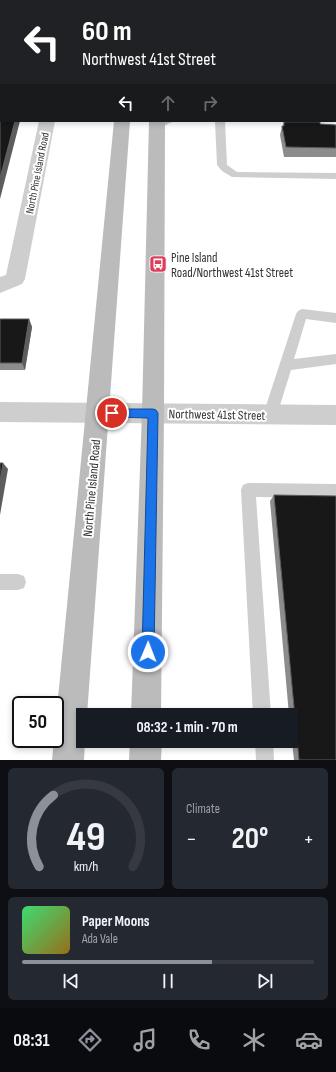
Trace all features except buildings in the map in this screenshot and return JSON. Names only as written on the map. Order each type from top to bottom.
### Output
[{"type":"main road","name":"North Pine Island Road","points":[[68,760],[122,122]]},
{"type":"main road","points":[[146,708],[161,123]]},
{"type":"main road","points":[[145,760],[146,748]]},
{"type":"street","name":"North Pine Island Road","points":[[0,285],[15,279],[47,122]]},
{"type":"street","name":"Northwest 41st Street","points":[[0,412],[336,415]]},
{"type":"lane","points":[[220,122],[222,165],[225,169],[235,175],[336,176]]},
{"type":"lane","points":[[270,415],[302,314],[336,318]]},
{"type":"lane","points":[[286,365],[336,359]]},
{"type":"lane","points":[[262,708],[248,490],[336,490]]},
{"type":"lane","points":[[0,582],[18,582]]},
{"type":"lane","points":[[264,748],[265,760]]},
{"type":"place","name":"Pine Island Road/Northwest 41st Street","points":[[158,264]]},
{"type":"route","points":[[112,413],[153,413],[148,652]]}]
